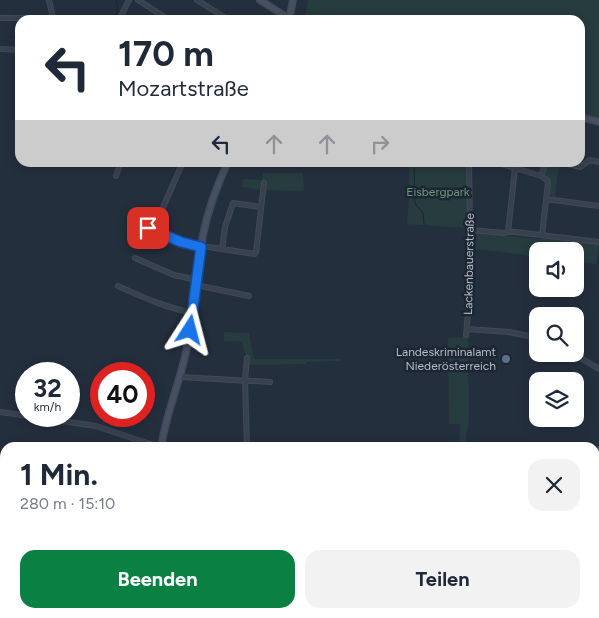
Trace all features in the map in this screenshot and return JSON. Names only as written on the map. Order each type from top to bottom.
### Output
[{"type":"street","points":[[49,0],[52,15]]},
{"type":"street","points":[[122,15],[129,0]]},
{"type":"street","points":[[138,0],[161,15]]},
{"type":"street","points":[[198,0],[221,15]]},
{"type":"street","points":[[260,0],[282,15]]},
{"type":"street","points":[[291,15],[293,0]]},
{"type":"street","points":[[0,18],[15,18]]},
{"type":"street","points":[[0,48],[15,50]]},
{"type":"street","points":[[585,118],[599,122]]},
{"type":"street","points":[[585,164],[590,160],[599,162]]},
{"type":"street","points":[[116,176],[119,167]]},
{"type":"street","points":[[182,167],[151,229],[181,242],[201,247],[256,253],[264,183]]},
{"type":"street","points":[[162,442],[164,428],[180,377],[193,313],[205,225],[226,167]]},
{"type":"street","name":"Lackenbauerstraße","points":[[466,335],[469,303],[469,167]]},
{"type":"street","points":[[512,167],[541,176],[547,180],[542,235]]},
{"type":"street","points":[[541,176],[544,167]]},
{"type":"street","points":[[508,232],[515,168]]},
{"type":"street","points":[[546,199],[599,206]]},
{"type":"street","points":[[222,249],[225,227],[233,203],[260,207]]},
{"type":"street","points":[[470,230],[542,235],[599,242]]},
{"type":"street","points":[[134,258],[196,283],[249,296]]},
{"type":"street","points":[[118,286],[163,306],[193,313]]},
{"type":"street","points":[[467,329],[509,332],[529,336]]},
{"type":"street","points":[[247,358],[245,380],[247,442]]},
{"type":"street","points":[[584,360],[599,370]]},
{"type":"street","points":[[180,377],[270,382]]},
{"type":"street","points":[[0,412],[96,426],[141,442]]},
{"type":"green space","points":[[308,0],[599,0],[599,120],[585,116],[585,15],[305,15]]},
{"type":"green space","name":"Eisbergpark","points":[[409,167],[467,167],[467,228],[407,224]]},
{"type":"green space","points":[[547,167],[560,167],[555,198],[550,194],[550,179],[545,173]]},
{"type":"green space","points":[[263,173],[303,173],[304,191],[262,190],[242,187],[243,179],[262,180]]},
{"type":"green space","points":[[472,233],[541,239],[543,237],[578,242],[529,242],[529,256],[471,249]]},
{"type":"green space","points":[[584,243],[599,245],[596,264],[584,263]]},
{"type":"green space","points":[[224,332],[249,333],[254,359],[340,359],[340,361],[306,362],[306,364],[249,365],[242,342],[224,341]]},
{"type":"green space","points":[[468,334],[469,422],[467,442],[459,442],[460,424],[449,424],[448,338],[464,337]]},
{"type":"waterway","points":[[116,0],[116,15]]},
{"type":"waterway","points":[[414,167],[415,201],[423,213],[424,225]]},
{"type":"place","name":"Landeskriminalamt Niederösterreich","points":[[506,359]]},
{"type":"route","points":[[148,228],[181,242],[201,247],[190,330]]}]
